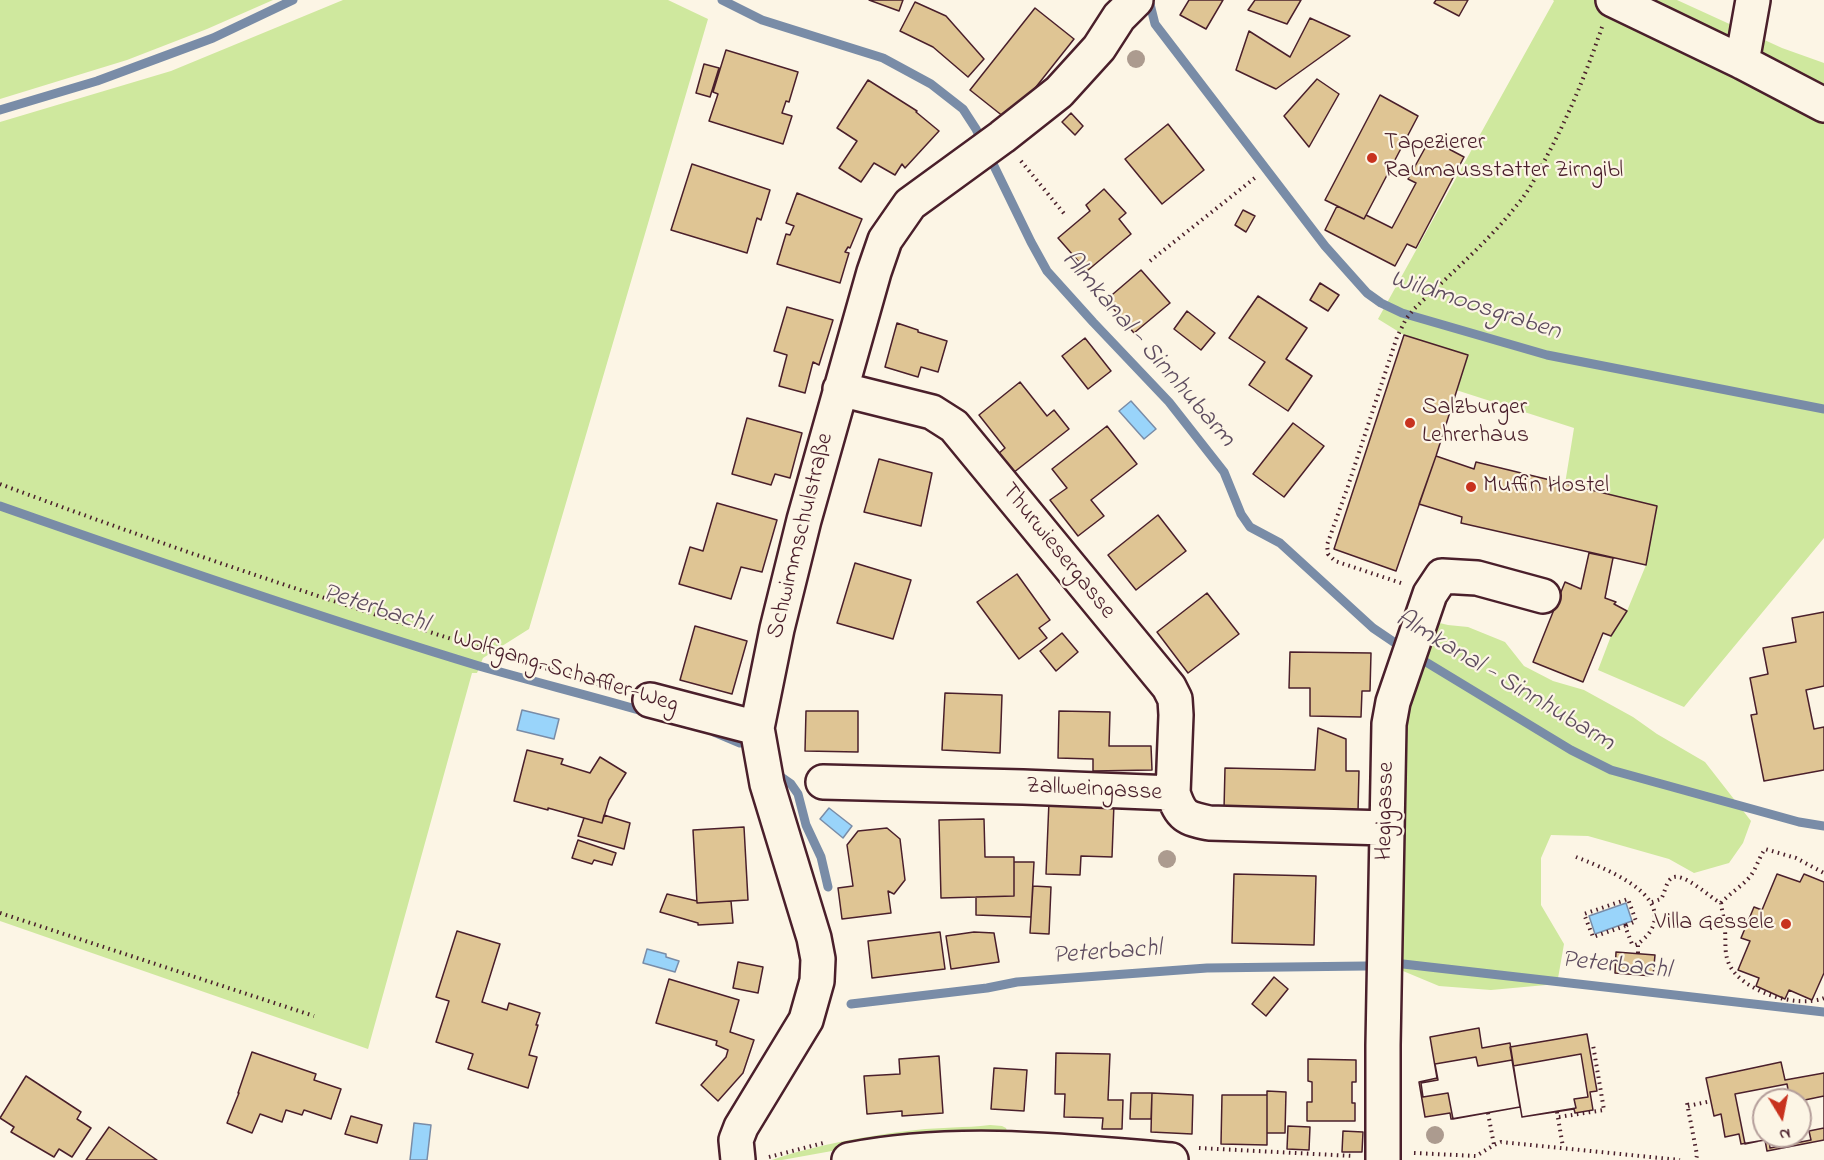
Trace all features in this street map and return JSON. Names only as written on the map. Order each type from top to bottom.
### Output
[{"type":"street","name":"Schwimmschulstraße","points":[[753,1159],[736,1140],[741,1127],[806,1020],[817,981],[818,961],[814,938],[767,784],[757,728],[777,629],[801,531],[874,272],[885,240],[910,204],[1059,92],[1099,48],[1119,18],[1136,0]]},
{"type":"street","points":[[1742,62],[1753,0]]},
{"type":"street","points":[[1607,14],[1742,62],[1824,105]]},
{"type":"street","name":"Thurwiesergasse","points":[[840,389],[932,412],[954,426],[1169,687],[1175,699],[1176,715],[1173,793]]},
{"type":"street","name":"Hegigasse","points":[[1383,1156],[1389,724],[1393,702],[1430,594],[1442,576],[1477,578],[1543,596]]},
{"type":"street","name":"Wolfgang-Schaffler-Weg","points":[[650,700],[757,728]]},
{"type":"street","name":"Zallweingasse","points":[[822,782],[1173,793],[1178,808],[1190,819],[1209,823],[1387,828]]},
{"type":"street","points":[[841,1150],[909,1152],[959,1149],[1053,1150],[1184,1154]]},
{"type":"path","points":[[1430,594],[1335,561],[1328,554],[1327,545],[1397,337],[1414,309],[1485,241],[1519,203],[1566,120],[1587,72],[1607,14]]},
{"type":"path","points":[[1024,165],[1066,216]]},
{"type":"path","points":[[1150,261],[1256,177]]},
{"type":"path","name":"Wolfgang-Schaffler-Weg","points":[[0,484],[193,554],[527,663],[650,700]]},
{"type":"path","points":[[1721,903],[1747,880],[1765,849],[1796,858],[1824,873]]},
{"type":"path","points":[[1576,857],[1627,881],[1652,902],[1654,913],[1652,928],[1638,944],[1638,953]]},
{"type":"path","points":[[1652,902],[1661,898],[1670,879],[1677,876],[1690,881],[1721,903]]},
{"type":"path","points":[[1628,899],[1636,921],[1625,926],[1593,937],[1584,914],[1628,899]]},
{"type":"path","points":[[1721,903],[1726,932],[1726,957],[1734,972],[1749,985],[1767,995],[1814,1002],[1824,998]]},
{"type":"path","points":[[0,913],[314,1016]]},
{"type":"path","points":[[1625,926],[1632,944],[1638,944]]},
{"type":"path","points":[[1558,1117],[1604,1110],[1593,1045]]},
{"type":"path","points":[[1696,1160],[1688,1104],[1711,1101]]},
{"type":"path","points":[[1557,1112],[1563,1147]]},
{"type":"path","points":[[1488,1113],[1494,1145]]},
{"type":"path","points":[[1184,1154],[1476,1156],[1501,1142],[1680,1160]]},
{"type":"path","points":[[753,1159],[841,1150]]},
{"type":"green space","points":[[0,0],[273,0],[127,60],[0,99]]},
{"type":"green space","points":[[343,0],[668,0],[708,19],[529,629],[483,658],[477,673],[472,673],[368,1049],[0,921],[0,122],[171,71]]},
{"type":"green space","points":[[1553,0],[1677,0],[1782,48],[1824,63],[1824,538],[1684,707],[1598,670],[1611,636],[1627,611],[1646,565],[1657,506],[1565,484],[1574,428],[1456,390],[1468,355],[1404,335],[1378,319]]},
{"type":"green space","points":[[1414,617],[1468,627],[1505,642],[1524,666],[1553,681],[1584,690],[1633,717],[1705,762],[1751,821],[1743,843],[1729,863],[1694,873],[1669,859],[1588,836],[1551,835],[1541,858],[1541,905],[1564,944],[1557,984],[1491,990],[1439,986],[1403,971],[1375,940],[1377,746],[1408,714],[1415,683]]},
{"type":"green space","points":[[1002,1126],[1007,1131],[1004,1136],[843,1149],[772,1160],[843,1141],[925,1129]]},
{"type":"water","points":[[1131,401],[1156,429],[1144,439],[1119,411]]},
{"type":"water","points":[[522,710],[559,719],[554,739],[517,730]]},
{"type":"water","points":[[829,808],[852,826],[843,838],[820,819]]},
{"type":"water","points":[[1626,903],[1632,921],[1595,934],[1589,916]]},
{"type":"water","points":[[647,949],[666,954],[666,957],[679,961],[675,972],[643,963]]},
{"type":"water","points":[[414,1123],[431,1125],[427,1160],[410,1160]]},
{"type":"building","points":[[869,0],[903,0],[899,11]]},
{"type":"building","points":[[1189,0],[1223,0],[1206,29],[1180,15]]},
{"type":"building","points":[[1255,0],[1301,0],[1287,24],[1248,10]]},
{"type":"building","points":[[1436,0],[1468,0],[1459,16],[1434,3]]},
{"type":"building","points":[[915,2],[946,16],[984,59],[968,77],[933,47],[900,31]]},
{"type":"building","points":[[1035,8],[1074,39],[1009,121],[970,90]]},
{"type":"building","points":[[1310,18],[1350,36],[1276,89],[1236,70],[1249,31],[1290,57]]},
{"type":"building","points":[[726,50],[798,72],[789,102],[786,101],[782,113],[792,116],[783,144],[709,121],[718,94],[713,92]]},
{"type":"building","points":[[704,64],[719,68],[710,97],[696,93]]},
{"type":"building","points":[[1317,79],[1339,94],[1309,147],[1284,116]]},
{"type":"building","points":[[868,80],[917,111],[939,131],[905,168],[902,164],[895,175],[874,163],[861,182],[839,168],[857,141],[837,128]]},
{"type":"building","name":"Tapezierer Raumausstatter Zirngibl","points":[[1380,95],[1418,116],[1364,219],[1325,200]]},
{"type":"building","points":[[1071,113],[1083,126],[1075,135],[1062,122]]},
{"type":"building","points":[[1168,124],[1204,170],[1162,204],[1125,159]]},
{"type":"building","points":[[1430,139],[1464,157],[1416,248],[1407,244],[1395,266],[1325,230],[1337,206],[1364,219],[1366,215],[1392,228],[1416,183],[1408,179]]},
{"type":"building","points":[[692,164],[770,190],[761,220],[757,218],[747,253],[671,230]]},
{"type":"building","points":[[1104,189],[1126,213],[1119,219],[1131,234],[1087,271],[1058,238],[1090,211],[1086,205]]},
{"type":"building","points":[[797,193],[862,219],[850,248],[848,247],[845,252],[849,253],[840,283],[777,264],[786,234],[790,235],[794,226],[786,223]]},
{"type":"building","points":[[1243,210],[1255,216],[1246,232],[1235,225]]},
{"type":"building","points":[[1141,270],[1170,303],[1134,333],[1106,300]]},
{"type":"building","points":[[1320,283],[1339,295],[1328,311],[1310,300]]},
{"type":"building","points":[[1258,296],[1307,328],[1286,359],[1312,376],[1288,411],[1249,385],[1265,362],[1229,338]]},
{"type":"building","points":[[787,307],[833,320],[819,365],[813,362],[805,393],[779,386],[787,355],[774,351]]},
{"type":"building","points":[[1187,311],[1215,333],[1201,350],[1174,329]]},
{"type":"building","points":[[897,323],[947,341],[938,372],[921,367],[918,377],[885,367]]},
{"type":"building","name":"Salzburger Lehrerhaus","points":[[1404,335],[1468,355],[1396,571],[1334,549]]},
{"type":"building","points":[[1085,338],[1111,371],[1088,389],[1062,356]]},
{"type":"building","points":[[1020,382],[1047,416],[1054,410],[1069,429],[1013,473],[998,454],[1005,448],[979,415]]},
{"type":"building","points":[[747,418],[802,433],[790,478],[775,474],[771,485],[732,474]]},
{"type":"building","points":[[1293,423],[1324,446],[1284,497],[1253,474]]},
{"type":"building","points":[[1107,426],[1137,464],[1091,500],[1104,516],[1078,536],[1050,500],[1067,488],[1052,469]]},
{"type":"building","points":[[1436,456],[1474,469],[1476,462],[1657,506],[1646,565],[1461,523],[1462,517],[1419,504]]},
{"type":"building","points":[[879,459],[932,473],[921,526],[864,512]]},
{"type":"building","points":[[717,503],[777,520],[762,572],[741,567],[731,599],[679,584],[690,547],[703,551]]},
{"type":"building","points":[[1158,515],[1186,551],[1136,590],[1108,555]]},
{"type":"building","points":[[1589,553],[1613,558],[1605,598],[1616,602],[1614,604],[1627,611],[1611,636],[1603,633],[1583,682],[1533,662],[1565,582],[1581,589]]},
{"type":"building","points":[[855,563],[911,580],[893,639],[837,623]]},
{"type":"building","points":[[1017,574],[1050,620],[1039,628],[1047,638],[1019,659],[977,602]]},
{"type":"building","points":[[1207,593],[1239,634],[1188,673],[1157,632]]},
{"type":"building","points":[[1824,612],[1824,686],[1806,690],[1814,729],[1824,727],[1824,770],[1764,781],[1751,715],[1757,714],[1750,678],[1768,674],[1763,648],[1796,642],[1792,618]]},
{"type":"building","points":[[695,626],[747,641],[732,694],[680,680]]},
{"type":"building","points":[[1062,633],[1078,652],[1056,671],[1040,651]]},
{"type":"building","points":[[1290,652],[1371,653],[1370,691],[1362,691],[1361,717],[1310,716],[1310,688],[1289,688]]},
{"type":"building","points":[[945,693],[1002,695],[1000,753],[942,750]]},
{"type":"building","points":[[806,711],[858,711],[858,752],[805,751]]},
{"type":"building","points":[[1059,711],[1110,712],[1109,746],[1151,746],[1152,770],[1093,771],[1093,759],[1058,758]]},
{"type":"building","points":[[1318,728],[1346,739],[1346,771],[1359,771],[1358,812],[1224,809],[1225,768],[1315,770]]},
{"type":"building","points":[[527,750],[563,759],[561,764],[590,773],[600,757],[626,773],[609,800],[602,823],[514,801]]},
{"type":"building","points":[[1049,801],[1114,803],[1112,857],[1081,856],[1080,875],[1046,874]]},
{"type":"building","points":[[604,815],[630,823],[624,849],[578,836],[584,818],[602,823]]},
{"type":"building","points":[[984,819],[985,857],[1014,857],[1014,896],[941,898],[939,820]]},
{"type":"building","points":[[744,827],[748,900],[697,903],[693,830]]},
{"type":"building","points":[[887,828],[900,839],[905,880],[894,894],[888,891],[891,913],[842,919],[838,888],[853,886],[847,845],[858,831]]},
{"type":"building","points":[[578,840],[616,853],[612,865],[594,860],[592,864],[572,858]]},
{"type":"building","points":[[1014,862],[1034,862],[1031,917],[976,915],[976,897],[1014,896]]},
{"type":"building","points":[[1234,874],[1316,876],[1314,945],[1232,943]]},
{"type":"building","name":"Villa Gessele","points":[[1777,874],[1800,882],[1804,874],[1824,882],[1824,973],[1812,1000],[1789,990],[1785,999],[1756,986],[1759,978],[1738,970],[1750,941],[1741,938],[1754,907],[1762,910]]},
{"type":"building","points":[[1033,886],[1051,887],[1049,934],[1030,933]]},
{"type":"building","points":[[667,894],[697,901],[697,903],[731,901],[733,923],[698,925],[698,923],[660,912]]},
{"type":"building","points":[[457,931],[500,944],[482,1002],[507,1010],[509,1003],[540,1013],[529,1055],[537,1057],[528,1088],[468,1069],[473,1054],[436,1042],[449,1001],[436,997]]},
{"type":"building","points":[[940,932],[945,969],[872,978],[868,941]]},
{"type":"building","points":[[974,932],[994,933],[999,962],[951,969],[946,936]]},
{"type":"building","points":[[1616,952],[1655,955],[1653,976],[1615,973]]},
{"type":"building","points":[[738,962],[763,967],[758,993],[733,988]]},
{"type":"building","points":[[1274,977],[1288,989],[1266,1016],[1252,1004]]},
{"type":"building","points":[[669,979],[739,1000],[730,1032],[754,1040],[743,1073],[718,1101],[701,1085],[726,1057],[728,1050],[716,1045],[717,1041],[656,1023]]},
{"type":"building","points":[[1479,1028],[1482,1048],[1510,1043],[1520,1107],[1451,1119],[1450,1113],[1425,1117],[1419,1082],[1437,1078],[1430,1037]]},
{"type":"building","points":[[1587,1034],[1597,1091],[1590,1092],[1593,1110],[1575,1113],[1574,1109],[1522,1117],[1510,1047]]},
{"type":"building","points":[[252,1052],[316,1074],[314,1080],[341,1089],[331,1119],[304,1110],[302,1115],[286,1110],[282,1122],[260,1114],[252,1133],[227,1123]]},
{"type":"building","points":[[1056,1053],[1110,1054],[1108,1100],[1123,1100],[1122,1129],[1102,1129],[1103,1118],[1064,1117],[1065,1094],[1055,1094]]},
{"type":"building","points":[[1581,1054],[1588,1097],[1574,1099],[1576,1108],[1522,1117],[1513,1066]]},
{"type":"building","points":[[939,1056],[943,1113],[902,1116],[902,1111],[867,1114],[864,1076],[900,1074],[899,1059]]},
{"type":"building","points":[[1476,1057],[1478,1066],[1512,1060],[1520,1107],[1453,1119],[1448,1093],[1423,1097],[1421,1083],[1438,1080],[1435,1064]]},
{"type":"building","points":[[1308,1059],[1356,1060],[1356,1082],[1352,1082],[1355,1121],[1307,1121],[1307,1102],[1312,1102],[1312,1082],[1308,1081]]},
{"type":"building","points":[[1781,1062],[1785,1080],[1824,1073],[1824,1140],[1812,1142],[1812,1088],[1752,1088],[1752,1142],[1741,1144],[1739,1134],[1725,1137],[1721,1114],[1714,1116],[1706,1078]]},
{"type":"building","points":[[994,1068],[1027,1070],[1024,1111],[991,1109]]},
{"type":"building","points":[[26,1076],[81,1112],[77,1119],[91,1128],[72,1157],[59,1149],[54,1157],[11,1132],[14,1127],[0,1118]]},
{"type":"building","points":[[1787,1084],[1788,1088],[1766,1088]]},
{"type":"building","points":[[1267,1091],[1286,1092],[1285,1133],[1267,1133]]},
{"type":"building","points":[[1752,1091],[1752,1143],[1745,1144],[1735,1094]]},
{"type":"building","points":[[1131,1093],[1152,1093],[1151,1119],[1130,1119]]},
{"type":"building","points":[[1152,1093],[1193,1095],[1192,1134],[1151,1132]]},
{"type":"building","points":[[1222,1095],[1267,1095],[1267,1145],[1221,1144]]},
{"type":"building","points":[[1824,1096],[1824,1128],[1812,1130],[1812,1098]]},
{"type":"building","points":[[351,1116],[382,1125],[377,1143],[345,1134]]},
{"type":"building","points":[[1288,1126],[1310,1127],[1309,1150],[1287,1149]]},
{"type":"building","points":[[109,1127],[157,1160],[86,1160]]},
{"type":"building","points":[[1343,1131],[1363,1132],[1362,1152],[1342,1152]]},
{"type":"building","points":[[1766,1148],[1783,1148],[1767,1151]]},
{"type":"waterway","name":"Almkanal - Sinnhubarm","points":[[0,110],[97,81],[213,38],[293,0]]},
{"type":"waterway","name":"Almkanal - Sinnhubarm","points":[[722,0],[762,20],[883,58],[931,84],[963,109],[976,129],[1047,271],[1169,402],[1224,472],[1241,514],[1250,527],[1280,543],[1373,628],[1404,649]]},
{"type":"waterway","name":"Wildmoosgraben","points":[[1149,0],[1155,24],[1325,246],[1367,293],[1381,303],[1402,313],[1547,355],[1824,409]]},
{"type":"waterway","name":"Peterbachl","points":[[0,506],[359,628],[479,666],[646,712]]},
{"type":"waterway","name":"Almkanal - Sinnhubarm","points":[[1416,656],[1571,750],[1611,770],[1799,822],[1824,826]]},
{"type":"waterway","name":"Peterbachl","points":[[714,732],[740,743]]},
{"type":"waterway","name":"Peterbachl","points":[[781,777],[791,784],[798,794],[806,825],[821,857],[828,887]]},
{"type":"waterway","name":"Peterbachl","points":[[1403,964],[1824,1012]]},
{"type":"waterway","name":"Peterbachl","points":[[851,1004],[987,988],[1017,982],[1207,968],[1366,966]]},
{"type":"place","name":"Tapezierer Raumausstatter Zirngibl","points":[[1372,158]]},
{"type":"place","name":"Salzburger Lehrerhaus","points":[[1410,423]]},
{"type":"place","name":"Muffin Hostel","points":[[1471,487]]},
{"type":"place","name":"Villa Gessele","points":[[1786,924]]}]
